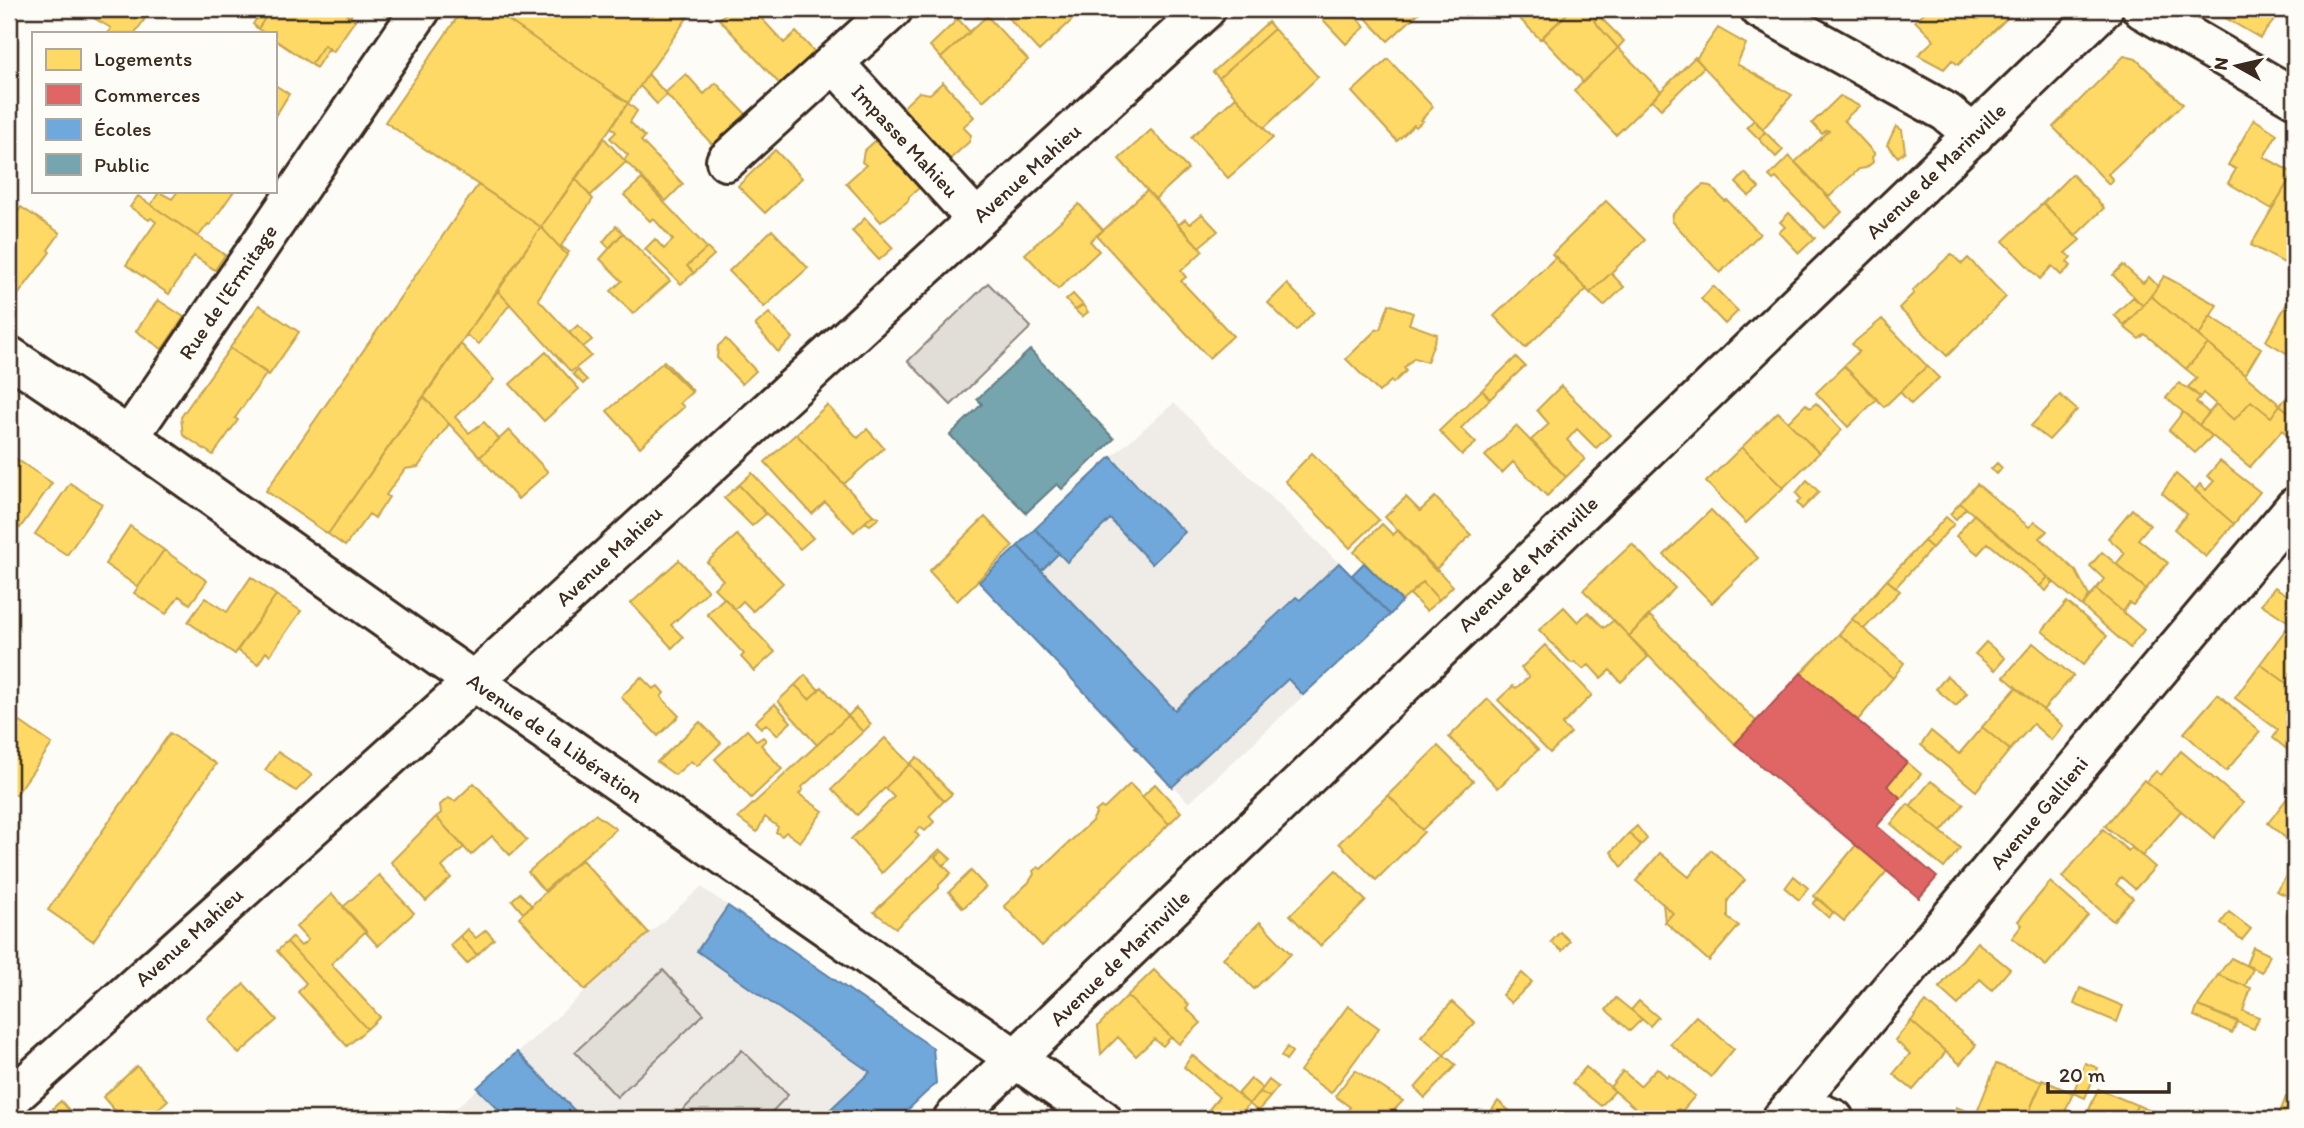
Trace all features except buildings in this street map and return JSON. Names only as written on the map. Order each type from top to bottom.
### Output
[{"type":"street","name":"Rue de l'Ermitage","points":[[129,437],[421,9]]},
{"type":"street","points":[[726,161],[893,9]]},
{"type":"street","name":"Avenue Mahieu","points":[[9,1100],[474,681],[1206,9]]},
{"type":"street","points":[[1760,9],[1947,113],[1974,135]]},
{"type":"street","name":"Avenue de Marinville","points":[[953,1119],[2103,9]]},
{"type":"street","points":[[2142,9],[2295,98]]},
{"type":"street","name":"Impasse Mahieu","points":[[834,63],[976,219]]},
{"type":"street","name":"Avenue de la Libération","points":[[9,356],[129,437],[1102,1119]]},
{"type":"street","name":"Avenue Gallieni","points":[[1789,1111],[2295,507]]},
{"type":"street","points":[[1789,1111],[1834,1119]]},
{"type":"shaded area","points":[[988,283],[1031,327],[951,405],[908,361]]},
{"type":"shaded area","points":[[1174,403],[1390,615],[1189,803],[979,582],[1111,457]]},
{"type":"shaded area","points":[[701,887],[933,1048],[936,1083],[898,1119],[444,1119]]},
{"type":"shaded area","points":[[663,970],[704,1014],[617,1097],[575,1052]]},
{"type":"shaded area","points":[[742,1050],[788,1095],[765,1119],[674,1119]]}]
